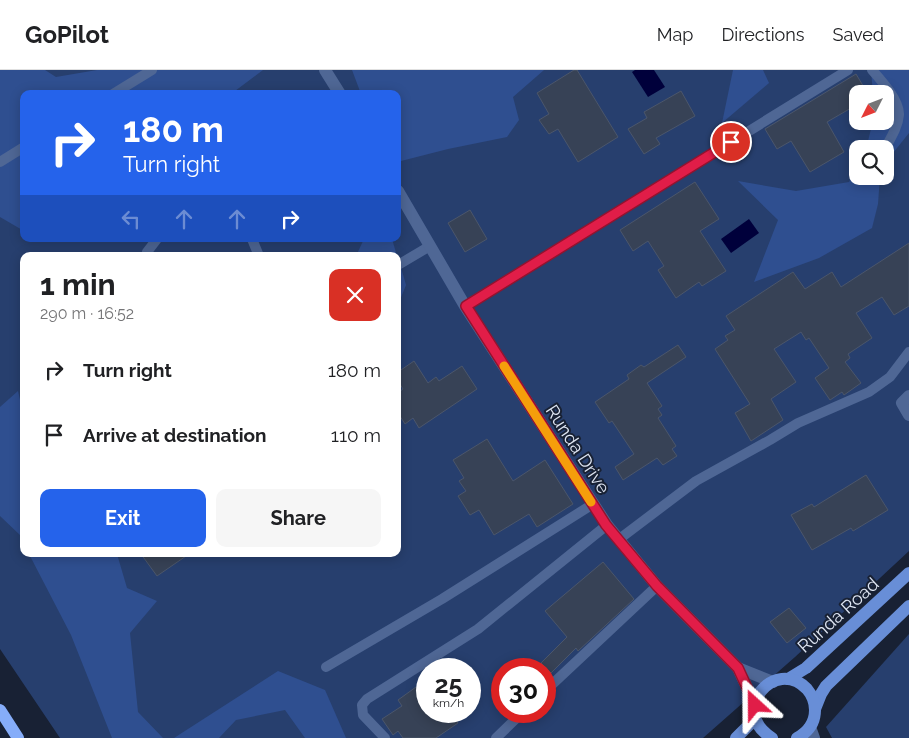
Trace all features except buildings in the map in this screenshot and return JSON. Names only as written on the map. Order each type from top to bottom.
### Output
[{"type":"main road","points":[[0,710],[18,738]]},
{"type":"street","points":[[325,70],[338,90]]},
{"type":"street","name":"Runda Drive","points":[[401,196],[466,306],[606,525],[657,586],[738,668],[755,710],[759,727],[772,738]]},
{"type":"street","points":[[909,396],[902,403],[909,415]]},
{"type":"street","name":"Runda Road","points":[[788,680],[806,668],[909,573]]},
{"type":"street","points":[[815,709],[826,686],[909,606]]},
{"type":"street","points":[[738,668],[773,682]]},
{"type":"street","points":[[736,738],[750,724],[758,694],[764,687],[779,680],[796,682],[810,692],[814,700],[815,709],[812,733],[797,738]]},
{"type":"lane","points":[[120,90],[152,70]]},
{"type":"lane","points":[[466,306],[848,70]]},
{"type":"lane","points":[[872,70],[888,86],[899,113],[895,130],[890,140]]},
{"type":"lane","points":[[0,162],[20,150]]},
{"type":"lane","points":[[147,252],[155,242]]},
{"type":"lane","points":[[401,264],[430,246]]},
{"type":"lane","points":[[618,540],[696,481],[798,423],[869,392],[890,377],[909,352]]},
{"type":"lane","points":[[326,667],[442,599],[593,504]]},
{"type":"lane","points":[[385,738],[363,715],[362,705],[367,699],[478,628],[606,525]]},
{"type":"lane","points":[[556,681],[657,586]]},
{"type":"lane","points":[[496,738],[512,723]]},
{"type":"shaded area","points":[[0,70],[909,70],[909,551],[795,657],[703,738],[60,738],[0,649]]},
{"type":"shaded area","points":[[0,70],[45,70],[56,77],[97,70],[263,70],[236,90],[20,90],[20,229],[0,217]]},
{"type":"shaded area","points":[[352,70],[544,70],[513,97],[519,120],[507,137],[401,161],[401,90],[360,90]]},
{"type":"shaded area","points":[[635,70],[654,70],[665,87],[648,97],[632,72]]},
{"type":"shaded area","points":[[733,70],[763,70],[769,83],[722,123]]},
{"type":"shaded area","points":[[871,70],[909,70],[909,133],[894,152],[894,140],[868,140],[871,130],[894,130],[894,85],[872,85]]},
{"type":"shaded area","points":[[738,181],[796,191],[849,182],[849,185],[879,185],[878,204],[872,228],[819,258],[754,282],[778,220]]},
{"type":"shaded area","points":[[749,219],[759,233],[731,253],[721,239]]},
{"type":"shaded area","points":[[363,242],[393,242],[396,252],[358,252]]},
{"type":"shaded area","points":[[401,268],[406,285],[401,298]]},
{"type":"shaded area","points":[[18,391],[20,400],[20,535],[0,516],[0,407]]},
{"type":"shaded area","points":[[31,557],[118,557],[127,588],[157,601],[130,633],[138,712],[163,738],[112,738],[71,635]]},
{"type":"shaded area","points":[[909,634],[909,738],[832,738],[826,727]]},
{"type":"shaded area","points":[[278,671],[325,690],[346,738],[305,738],[285,710],[236,720],[219,738],[174,738]]},
{"type":"slow traffic","points":[[504,366],[591,502]]},
{"type":"route","points":[[731,142],[466,306],[606,525],[657,586],[738,668],[755,705]]}]
